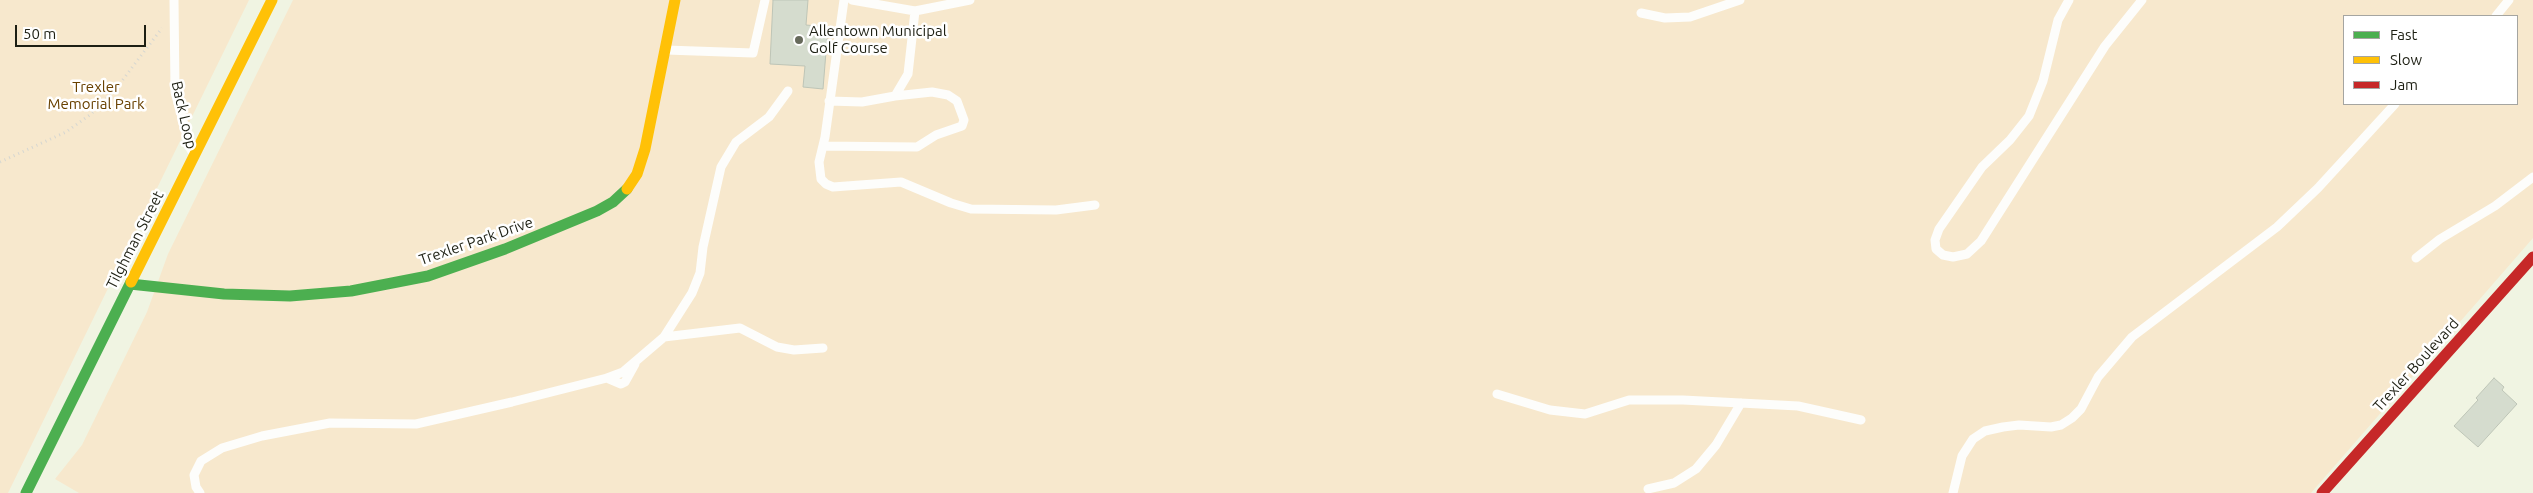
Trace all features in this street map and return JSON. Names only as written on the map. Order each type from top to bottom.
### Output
[{"type":"street","name":"Tilghman Street","points":[[31,489],[130,284],[272,0]]},
{"type":"street","name":"Trexler Park Drive","points":[[130,284],[224,294],[290,296],[351,291],[428,276],[506,249],[597,211],[613,202],[627,189],[637,174],[645,148],[666,50],[674,0]]},
{"type":"street","name":"Trexler Boulevard","points":[[2322,493],[2533,257]]},
{"type":"lane","name":"Back Loop","points":[[174,0],[176,92],[193,157]]},
{"type":"lane","points":[[666,50],[753,53],[766,0]]},
{"type":"lane","points":[[844,0],[823,146],[819,162],[821,179],[833,187],[901,182],[951,203],[971,209],[1056,210],[1095,205]]},
{"type":"lane","points":[[852,0],[915,11],[970,0]]},
{"type":"lane","points":[[1641,14],[1665,18],[1690,18],[1740,0]]},
{"type":"lane","points":[[2069,0],[2058,20],[2043,81],[2028,116],[2010,140],[1982,167],[1939,229],[1935,240],[1936,249],[1943,255],[1953,257],[1967,254],[1981,241],[2105,46],[2142,0]]},
{"type":"lane","points":[[2497,15],[2510,0]]},
{"type":"lane","points":[[895,96],[908,74],[915,11]]},
{"type":"lane","points":[[200,493],[196,487],[194,475],[201,461],[222,448],[262,436],[330,423],[416,424],[607,378],[623,372],[664,337],[680,316],[700,273],[721,166],[736,142],[769,117],[788,92]]},
{"type":"lane","points":[[823,146],[917,147],[936,134],[962,126],[964,120],[958,101],[948,94],[932,92],[862,102],[829,101]]},
{"type":"lane","points":[[1953,493],[1962,456],[1973,439],[1985,431],[2003,427],[2020,425],[2051,427],[2062,425],[2072,418],[2081,409],[2098,377],[2132,337],[2277,227],[2318,188],[2394,105]]},
{"type":"lane","points":[[2416,258],[2440,239],[2495,206],[2533,177]]},
{"type":"lane","points":[[664,337],[740,328],[777,347],[794,350],[823,348]]},
{"type":"lane","points":[[1497,394],[1550,410],[1585,414],[1629,400],[1683,400],[1798,406],[1862,420]]},
{"type":"lane","points":[[1648,489],[1674,483],[1696,469],[1716,445],[1741,403]]},
{"type":"path","points":[[0,162],[66,132],[91,114],[114,90],[173,14]]},
{"type":"green space","name":"Trexler Memorial Park","points":[[0,0],[249,0],[8,493],[0,493]]},
{"type":"green space","name":"Allentown Municipal Golf Course","points":[[293,0],[2533,0],[2533,238],[2311,493],[79,493],[55,479],[82,445],[147,312],[168,254]]},
{"type":"building","name":"Allentown Municipal Golf Course","points":[[773,0],[808,0],[806,25],[828,27],[823,89],[803,87],[805,66],[770,64]]},
{"type":"building","points":[[2494,378],[2504,387],[2502,390],[2517,404],[2478,447],[2454,426],[2478,400],[2476,398]]},
{"type":"traffic: fast","points":[[130,284],[224,294],[290,296],[351,291],[428,276],[505,249],[597,211],[613,202],[627,189]]},
{"type":"traffic: fast","points":[[26,493],[131,282]]},
{"type":"traffic: slow","points":[[131,282],[272,0]]},
{"type":"traffic: slow","points":[[627,189],[637,174],[645,149],[675,0]]},
{"type":"traffic: jam","points":[[2322,493],[2533,257]]},
{"type":"place","name":"Allentown Municipal Golf Course","points":[[799,40]]}]
